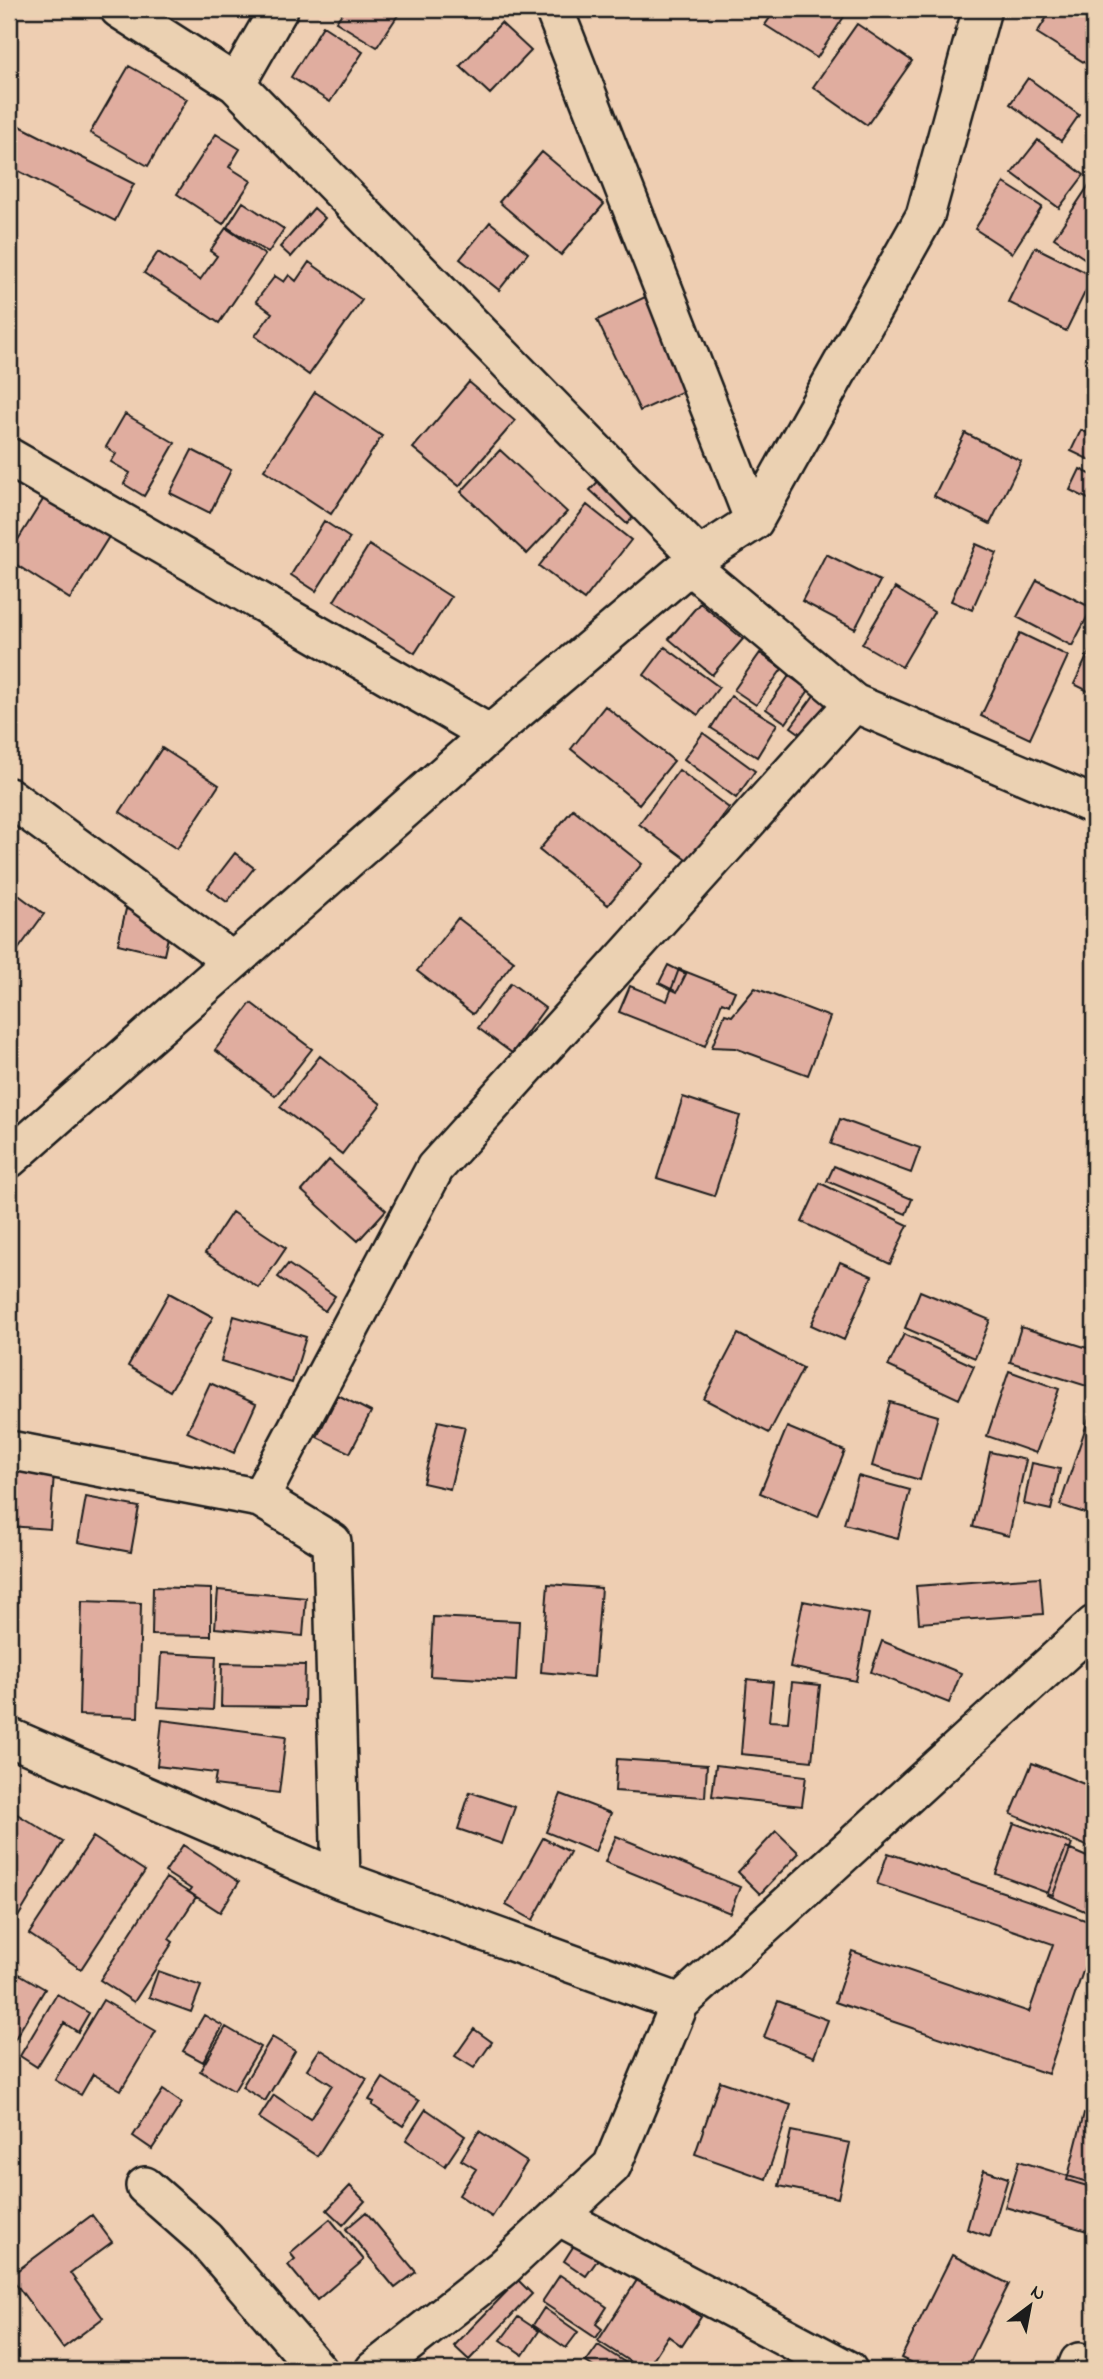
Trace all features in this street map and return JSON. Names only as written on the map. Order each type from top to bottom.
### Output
[{"type":"street","points":[[119,9],[236,84],[695,561],[854,703],[1094,805]]},
{"type":"street","points":[[236,84],[279,9]]},
{"type":"street","points":[[554,9],[754,521]]},
{"type":"street","points":[[9,1158],[490,733],[695,561],[754,521],[925,216],[982,9]]},
{"type":"street","points":[[9,457],[490,733]]},
{"type":"street","points":[[260,1498],[435,1168],[854,703]]},
{"type":"street","points":[[9,797],[232,961]]},
{"type":"street","points":[[9,1450],[260,1498],[332,1542],[341,1881]]},
{"type":"street","points":[[374,2370],[503,2268],[612,2166],[680,2003],[1094,1625]]},
{"type":"street","points":[[9,1737],[341,1881],[680,2003]]},
{"type":"street","points":[[145,2186],[205,2239],[318,2370]]},
{"type":"street","points":[[558,2216],[848,2370]]},
{"type":"building","points":[[345,9],[389,9],[398,15],[377,47],[336,22]]},
{"type":"building","points":[[776,9],[849,9],[817,58],[765,25]]},
{"type":"building","points":[[1052,9],[1077,9],[1094,19],[1094,59],[1090,66],[1037,33]]},
{"type":"building","points":[[501,23],[531,51],[490,94],[460,66]]},
{"type":"building","points":[[857,24],[912,61],[867,125],[813,87]]},
{"type":"building","points":[[323,26],[363,52],[330,102],[291,77]]},
{"type":"building","points":[[129,66],[187,99],[148,166],[90,133]]},
{"type":"building","points":[[1028,78],[1079,115],[1061,141],[1010,104]]},
{"type":"building","points":[[14,123],[134,184],[115,221],[9,166],[9,133]]},
{"type":"building","points":[[216,134],[240,149],[229,167],[251,181],[223,224],[177,194]]},
{"type":"building","points":[[1038,140],[1084,175],[1059,208],[1012,173]]},
{"type":"building","points":[[542,152],[604,204],[561,255],[499,202]]},
{"type":"building","points":[[1091,182],[1094,184],[1093,264],[1054,238]]},
{"type":"building","points":[[1004,183],[1042,207],[1012,253],[975,229]]},
{"type":"building","points":[[243,202],[284,229],[268,253],[227,227]]},
{"type":"building","points":[[314,208],[325,218],[291,257],[280,247]]},
{"type":"building","points":[[490,222],[528,253],[499,290],[460,259]]},
{"type":"building","points":[[226,228],[265,255],[219,323],[144,273],[158,252],[200,280],[217,256],[210,251]]},
{"type":"building","points":[[1035,247],[1093,276],[1066,331],[1008,302]]},
{"type":"building","points":[[309,262],[362,300],[309,375],[255,336],[272,313],[256,301],[275,276],[284,282],[289,275],[296,281]]},
{"type":"building","points":[[645,297],[688,389],[640,411],[597,320]]},
{"type":"building","points":[[469,382],[515,421],[459,486],[413,448]]},
{"type":"building","points":[[315,392],[382,436],[331,514],[264,470]]},
{"type":"building","points":[[125,414],[175,443],[144,496],[124,484],[130,473],[111,462],[116,454],[106,447]]},
{"type":"building","points":[[1081,430],[1094,436],[1094,462],[1071,451]]},
{"type":"building","points":[[965,433],[1021,461],[990,524],[934,496]]},
{"type":"building","points":[[192,450],[231,470],[210,513],[170,493]]},
{"type":"building","points":[[500,450],[567,512],[527,554],[461,492]]},
{"type":"building","points":[[1080,469],[1094,476],[1094,502],[1070,490]]},
{"type":"building","points":[[608,471],[645,504],[627,524],[590,490]]},
{"type":"building","points":[[46,495],[110,535],[70,599],[9,560],[9,554]]},
{"type":"building","points":[[587,505],[631,540],[584,600],[539,566]]},
{"type":"building","points":[[324,521],[350,538],[316,591],[291,575]]},
{"type":"building","points":[[976,544],[997,553],[972,610],[951,601]]},
{"type":"building","points":[[369,545],[451,597],[415,653],[334,601]]},
{"type":"building","points":[[826,554],[880,581],[855,629],[802,601]]},
{"type":"building","points":[[1037,580],[1092,608],[1072,646],[1017,617]]},
{"type":"building","points":[[895,588],[934,612],[902,667],[862,644]]},
{"type":"building","points":[[700,603],[743,639],[712,675],[669,639]]},
{"type":"building","points":[[1020,633],[1068,656],[1030,739],[981,716]]},
{"type":"building","points":[[1094,642],[1094,694],[1074,684]]},
{"type":"building","points":[[665,647],[719,687],[698,715],[644,675]]},
{"type":"building","points":[[760,653],[782,669],[756,705],[734,690]]},
{"type":"building","points":[[789,676],[809,690],[786,723],[766,709]]},
{"type":"building","points":[[815,694],[828,704],[805,737],[791,727]]},
{"type":"building","points":[[731,696],[777,724],[757,757],[711,728]]},
{"type":"building","points":[[605,706],[674,761],[639,804],[571,749]]},
{"type":"building","points":[[703,733],[755,771],[736,798],[684,759]]},
{"type":"building","points":[[162,748],[219,785],[177,849],[120,812]]},
{"type":"building","points":[[679,770],[729,808],[689,861],[639,824]]},
{"type":"building","points":[[573,809],[642,864],[608,905],[539,850]]},
{"type":"building","points":[[235,853],[254,868],[227,902],[208,888]]},
{"type":"building","points":[[9,888],[44,914],[9,962]]},
{"type":"building","points":[[126,909],[172,919],[164,955],[118,944]]},
{"type":"building","points":[[458,918],[514,961],[473,1014],[417,971]]},
{"type":"building","points":[[668,965],[686,974],[677,992],[659,983]]},
{"type":"building","points":[[679,969],[735,991],[729,1005],[722,1002],[705,1046],[619,1012],[630,986],[667,1001]]},
{"type":"building","points":[[511,983],[545,1008],[512,1053],[478,1028]]},
{"type":"building","points":[[755,988],[830,1017],[808,1075],[735,1048],[712,1047],[725,1014],[732,1016]]},
{"type":"building","points":[[251,1003],[312,1049],[275,1096],[215,1050]]},
{"type":"building","points":[[320,1056],[381,1104],[342,1154],[280,1107]]},
{"type":"building","points":[[683,1097],[740,1116],[714,1196],[657,1178]]},
{"type":"building","points":[[840,1119],[920,1148],[911,1173],[831,1144]]},
{"type":"building","points":[[1094,1133],[1094,1162],[1087,1160]]},
{"type":"building","points":[[329,1160],[386,1210],[358,1241],[302,1191]]},
{"type":"building","points":[[834,1166],[912,1199],[906,1214],[827,1181]]},
{"type":"building","points":[[820,1183],[908,1225],[890,1264],[802,1222]]},
{"type":"building","points":[[232,1212],[286,1248],[259,1288],[205,1253]]},
{"type":"building","points":[[840,1262],[872,1276],[844,1340],[811,1325]]},
{"type":"building","points":[[288,1264],[335,1296],[325,1311],[278,1277]]},
{"type":"building","points":[[920,1291],[990,1320],[975,1358],[905,1328]]},
{"type":"building","points":[[169,1293],[213,1317],[170,1391],[128,1366]]},
{"type":"building","points":[[234,1316],[306,1337],[292,1383],[221,1361]]},
{"type":"building","points":[[1021,1327],[1094,1350],[1094,1373],[1090,1387],[1010,1362]]},
{"type":"building","points":[[738,1334],[803,1368],[769,1433],[704,1399]]},
{"type":"building","points":[[904,1334],[974,1366],[959,1399],[888,1366]]},
{"type":"building","points":[[1009,1371],[1059,1389],[1036,1453],[987,1436]]},
{"type":"building","points":[[210,1383],[256,1404],[234,1453],[187,1432]]},
{"type":"building","points":[[338,1395],[371,1412],[350,1453],[317,1437]]},
{"type":"building","points":[[890,1402],[938,1416],[920,1480],[872,1466]]},
{"type":"building","points":[[1094,1402],[1094,1516],[1060,1505]]},
{"type":"building","points":[[438,1421],[465,1427],[450,1489],[423,1483]]},
{"type":"building","points":[[787,1427],[845,1451],[818,1517],[760,1493]]},
{"type":"building","points":[[990,1452],[1026,1460],[1009,1536],[973,1527]]},
{"type":"building","points":[[1032,1463],[1060,1469],[1051,1510],[1024,1504]]},
{"type":"building","points":[[9,1470],[54,1473],[50,1529],[9,1526]]},
{"type":"building","points":[[858,1476],[910,1490],[898,1538],[844,1524]]},
{"type":"building","points":[[86,1497],[139,1507],[131,1552],[78,1542]]},
{"type":"building","points":[[1040,1577],[1043,1614],[919,1623],[916,1586]]},
{"type":"building","points":[[548,1584],[601,1588],[594,1677],[541,1672]]},
{"type":"building","points":[[153,1587],[211,1589],[211,1636],[152,1635]]},
{"type":"building","points":[[218,1590],[306,1598],[303,1636],[215,1628]]},
{"type":"building","points":[[82,1601],[141,1603],[138,1717],[79,1715]]},
{"type":"building","points":[[803,1601],[869,1614],[856,1681],[790,1667]]},
{"type":"building","points":[[433,1617],[519,1621],[516,1681],[430,1676]]},
{"type":"building","points":[[882,1641],[961,1673],[949,1703],[871,1672]]},
{"type":"building","points":[[161,1653],[216,1656],[213,1710],[158,1707]]},
{"type":"building","points":[[222,1663],[305,1665],[304,1707],[221,1706]]},
{"type":"building","points":[[747,1679],[773,1682],[769,1721],[788,1722],[792,1682],[820,1685],[812,1761],[741,1754]]},
{"type":"building","points":[[162,1720],[286,1736],[279,1793],[214,1785],[216,1773],[157,1766]]},
{"type":"building","points":[[617,1759],[707,1765],[705,1797],[615,1791]]},
{"type":"building","points":[[1032,1763],[1094,1788],[1094,1849],[1011,1814]]},
{"type":"building","points":[[716,1765],[806,1776],[802,1806],[712,1796]]},
{"type":"building","points":[[470,1792],[515,1807],[502,1844],[458,1829]]},
{"type":"building","points":[[561,1794],[611,1813],[595,1852],[546,1832]]},
{"type":"building","points":[[12,1811],[63,1842],[9,1932],[9,1816]]},
{"type":"building","points":[[1014,1823],[1072,1844],[1053,1895],[996,1874]]},
{"type":"building","points":[[776,1831],[799,1853],[760,1894],[738,1872]]},
{"type":"building","points":[[616,1836],[740,1887],[730,1913],[605,1862]]},
{"type":"building","points":[[93,1837],[145,1871],[81,1969],[29,1934]]},
{"type":"building","points":[[543,1838],[570,1852],[533,1920],[506,1905]]},
{"type":"building","points":[[183,1845],[239,1882],[220,1912],[165,1872]]},
{"type":"building","points":[[1066,1848],[1094,1860],[1094,1915],[1047,1895]]},
{"type":"building","points":[[888,1853],[1094,1923],[1094,1939],[1048,2074],[835,2002],[852,1951],[1029,2012],[1053,1944],[877,1884]]},
{"type":"building","points":[[166,1878],[196,1897],[169,1939],[173,1942],[134,2002],[100,1980]]},
{"type":"building","points":[[9,1968],[45,1989],[10,2047],[9,2046]]},
{"type":"building","points":[[158,1971],[201,1986],[191,2012],[149,1997]]},
{"type":"building","points":[[57,1994],[89,2013],[78,2032],[64,2023],[37,2067],[20,2056]]},
{"type":"building","points":[[103,2000],[156,2031],[121,2090],[93,2074],[81,2095],[55,2080]]},
{"type":"building","points":[[778,2001],[828,2020],[814,2057],[764,2037]]},
{"type":"building","points":[[204,2015],[223,2026],[203,2062],[183,2051]]},
{"type":"building","points":[[226,2027],[260,2047],[234,2091],[200,2071]]},
{"type":"building","points":[[474,2029],[492,2042],[474,2068],[455,2056]]},
{"type":"building","points":[[272,2037],[295,2051],[265,2101],[242,2087]]},
{"type":"building","points":[[320,2049],[367,2079],[317,2156],[259,2118],[274,2095],[310,2119],[332,2085],[307,2069]]},
{"type":"building","points":[[383,2078],[419,2101],[403,2126],[372,2105],[374,2102],[369,2100]]},
{"type":"building","points":[[720,2081],[791,2105],[766,2179],[695,2154]]},
{"type":"building","points":[[163,2090],[182,2103],[152,2149],[133,2136]]},
{"type":"building","points":[[426,2109],[465,2136],[445,2166],[406,2140]]},
{"type":"building","points":[[1084,2113],[1094,2116],[1094,2188],[1067,2180]]},
{"type":"building","points":[[479,2131],[527,2162],[492,2217],[459,2195],[476,2169],[461,2160]]},
{"type":"building","points":[[791,2131],[850,2143],[838,2198],[779,2186]]},
{"type":"building","points":[[1019,2161],[1094,2184],[1094,2233],[1005,2207]]},
{"type":"building","points":[[984,2170],[1008,2178],[990,2237],[967,2229]]},
{"type":"building","points":[[350,2186],[365,2201],[343,2225],[327,2210]]},
{"type":"building","points":[[366,2212],[416,2272],[395,2288],[346,2229]]},
{"type":"building","points":[[92,2215],[112,2242],[70,2273],[103,2318],[63,2348],[10,2276]]},
{"type":"building","points":[[330,2219],[364,2260],[317,2300],[288,2265],[295,2259],[290,2253]]},
{"type":"building","points":[[578,2239],[601,2255],[586,2276],[564,2261]]},
{"type":"building","points":[[952,2255],[1009,2284],[966,2370],[927,2370],[901,2358]]},
{"type":"building","points":[[560,2275],[607,2307],[596,2324],[602,2329],[596,2338],[542,2302]]},
{"type":"building","points":[[639,2277],[701,2317],[682,2346],[668,2336],[646,2370],[598,2341]]},
{"type":"building","points":[[518,2280],[532,2294],[469,2360],[454,2346]]},
{"type":"building","points":[[544,2308],[578,2332],[566,2348],[533,2325]]},
{"type":"building","points":[[518,2317],[539,2331],[523,2355],[501,2340]]},
{"type":"building","points":[[598,2345],[637,2370],[598,2370],[586,2362]]}]
